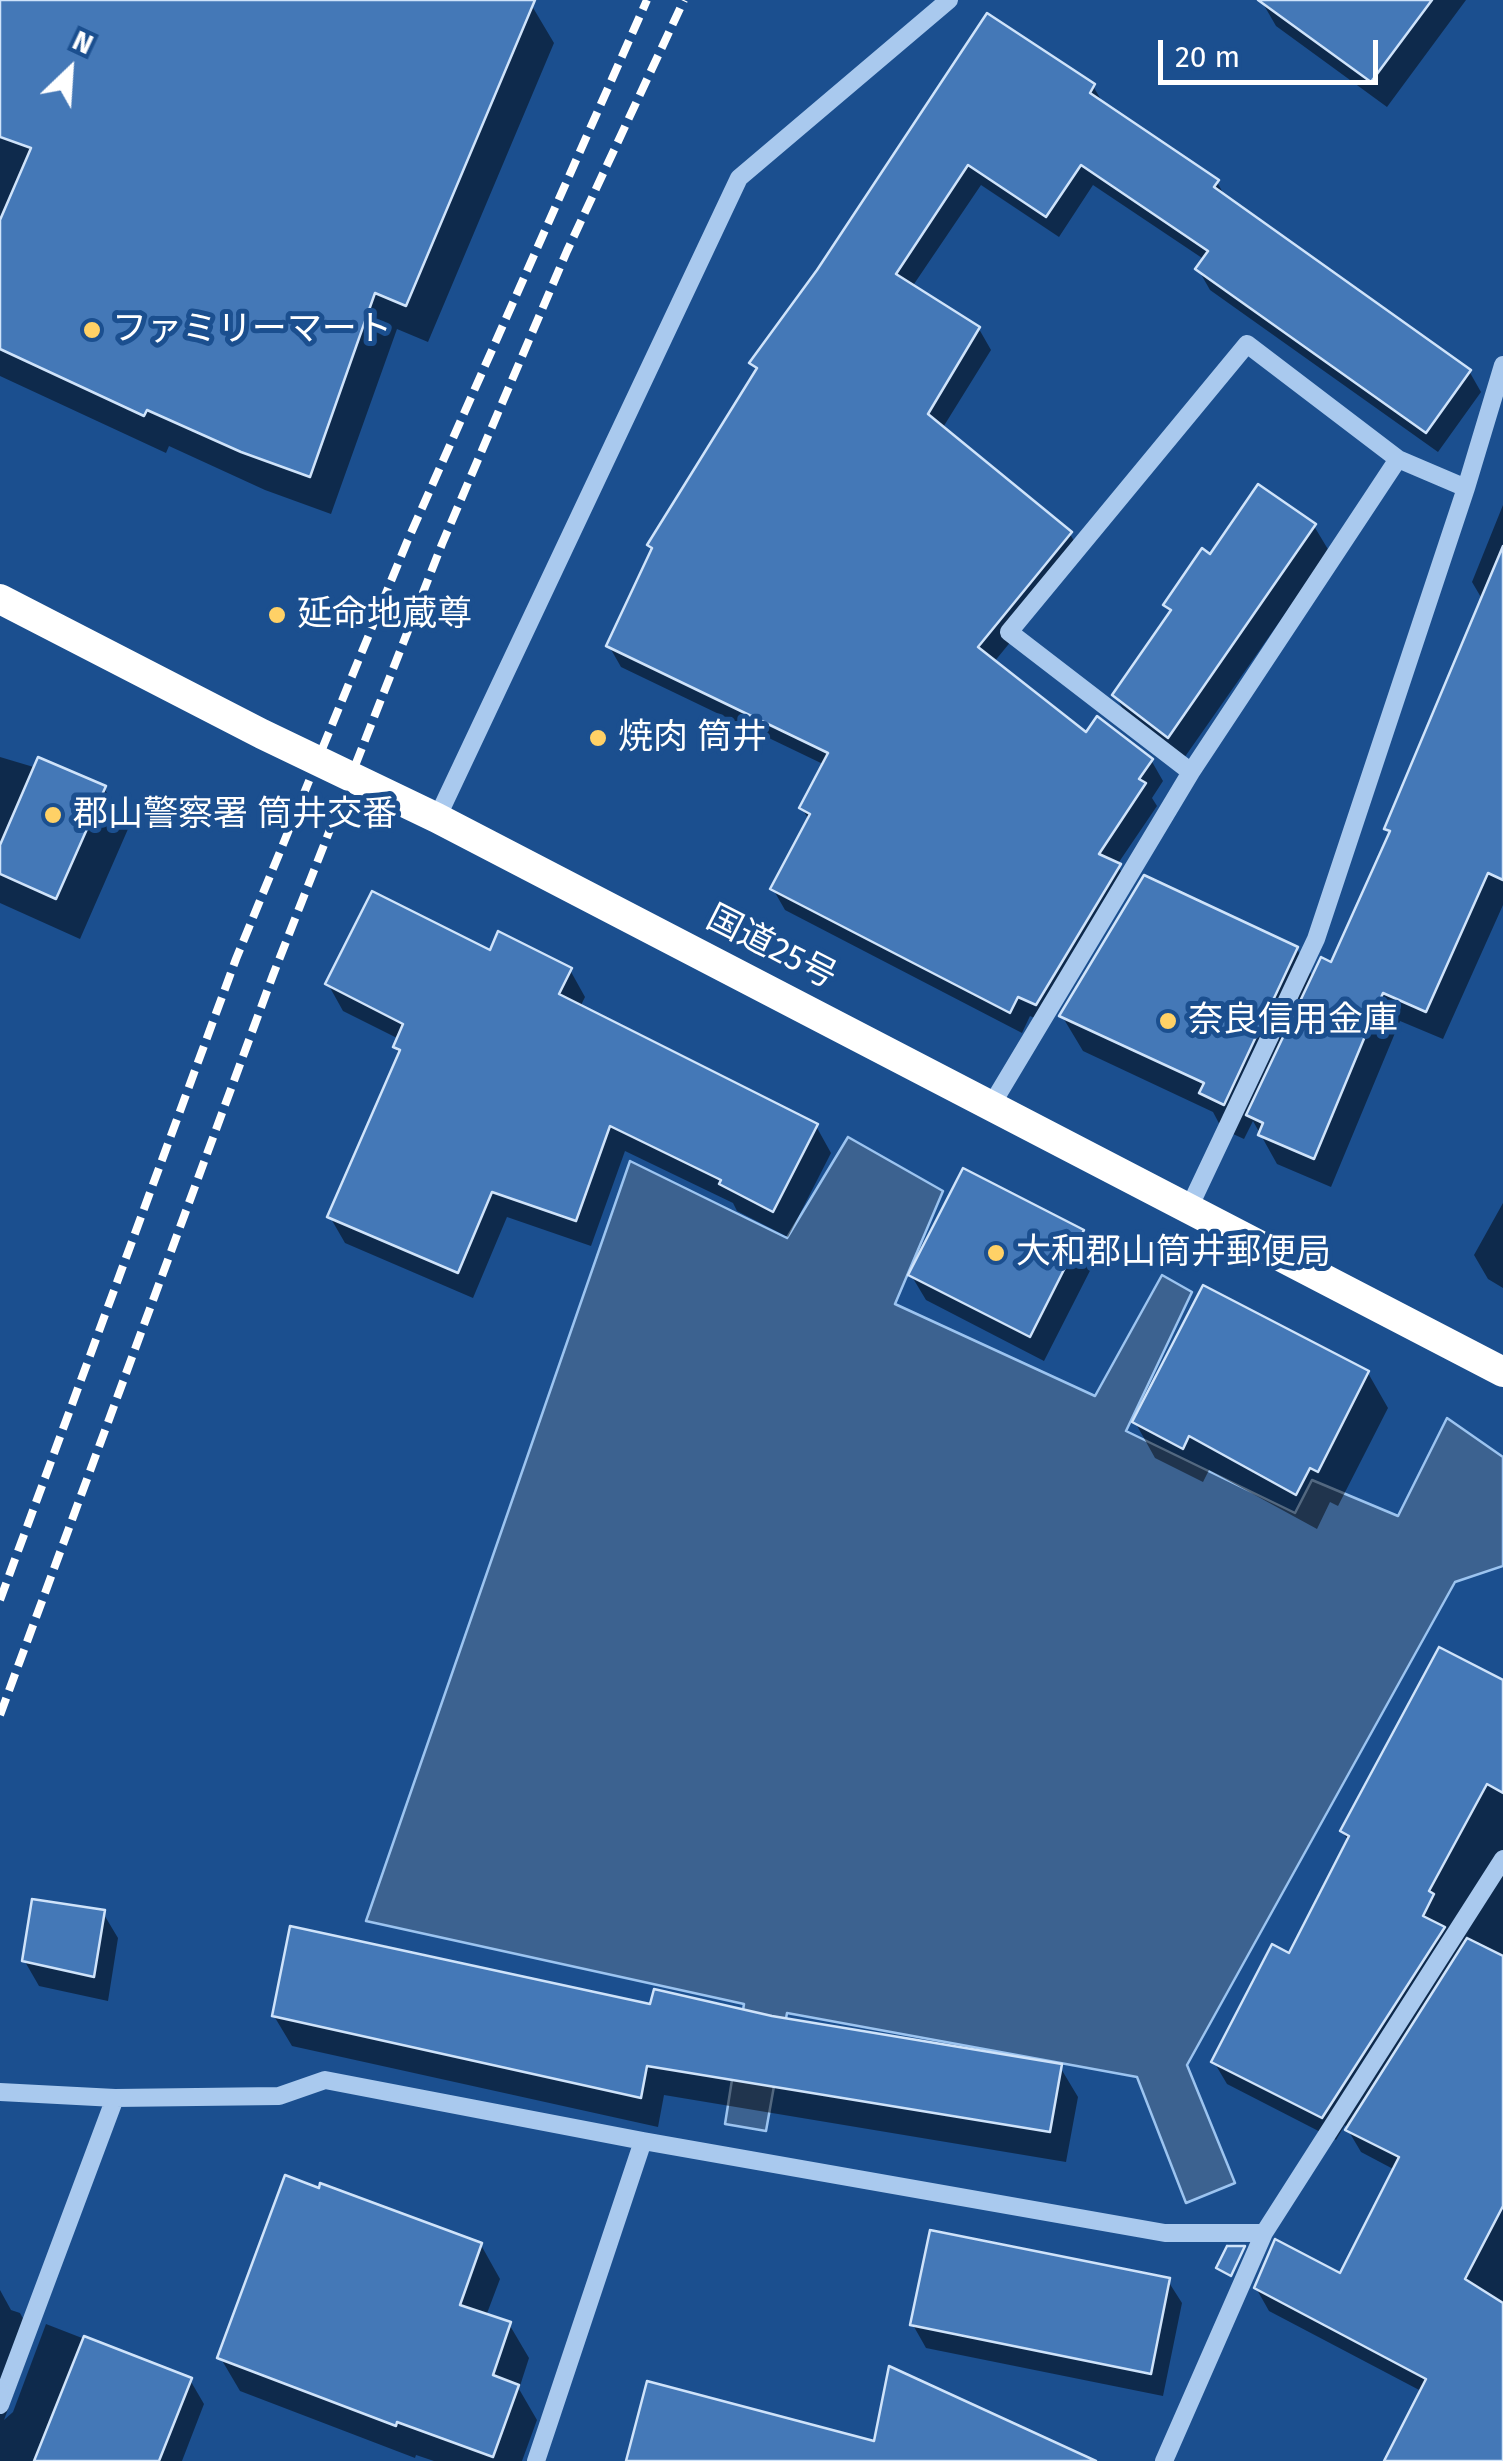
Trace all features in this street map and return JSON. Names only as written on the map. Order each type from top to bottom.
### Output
[{"type":"highway","name":"国道25号","points":[[0,600],[437,818],[1503,1372]]},
{"type":"street","points":[[437,818],[739,178],[949,0]]},
{"type":"street","points":[[1191,772],[1009,632],[1247,344],[1398,459],[1466,488]]},
{"type":"street","points":[[1188,1210],[1316,939],[1503,365]]},
{"type":"street","points":[[992,1104],[1191,772],[1398,459]]},
{"type":"street","points":[[1164,2461],[1264,2232],[1503,1859]]},
{"type":"street","points":[[0,2092],[115,2098],[279,2096],[325,2080],[643,2141],[1166,2233],[1264,2232]]},
{"type":"street","points":[[0,2405],[115,2098]]},
{"type":"street","points":[[536,2461],[643,2141]]},
{"type":"water","points":[[848,1137],[943,1191],[895,1304],[1095,1396],[1162,1275],[1192,1292],[1126,1431],[1295,1513],[1312,1480],[1398,1516],[1447,1418],[1503,1457],[1503,1566],[1455,1582],[1187,2065],[1235,2183],[1186,2203],[1137,2077],[787,2013],[766,2131],[725,2124],[744,2004],[366,1921],[630,1161],[787,1238]]},
{"type":"building","points":[[0,0],[535,0],[406,306],[375,293],[310,477],[241,452],[147,410],[144,416],[0,349],[0,220],[31,148],[0,137]]},
{"type":"building","points":[[1258,0],[1432,0],[1371,82]]},
{"type":"building","points":[[987,13],[1095,84],[1090,93],[1219,180],[1214,187],[1471,370],[1426,433],[1195,269],[1208,251],[1081,165],[1046,217],[968,165],[896,274],[980,327],[928,414],[1072,532],[978,647],[1086,732],[1097,716],[1153,759],[1139,779],[1146,783],[1099,854],[1121,864],[1036,1005],[1018,997],[1010,1013],[770,889],[810,814],[799,808],[828,753],[606,646],[652,548],[647,545],[757,368],[749,363],[817,270]]},
{"type":"building","points":[[1258,484],[1316,524],[1168,738],[1112,695],[1171,610],[1163,605],[1202,548],[1210,554]]},
{"type":"building","points":[[1503,546],[1503,880],[1488,873],[1426,1012],[1383,993],[1314,1159],[1258,1135],[1263,1123],[1246,1115],[1321,957],[1331,962],[1390,831],[1384,829]]},
{"type":"building","name":"郡山警察署 筒井交番","points":[[38,757],[106,786],[56,899],[0,874],[0,845]]},
{"type":"building","points":[[1144,875],[1298,947],[1224,1105],[1199,1093],[1204,1083],[1059,1016]]},
{"type":"building","points":[[372,891],[490,950],[498,931],[572,968],[559,994],[818,1124],[773,1212],[719,1184],[721,1180],[610,1126],[576,1221],[492,1192],[458,1273],[327,1217],[400,1050],[393,1047],[403,1024],[325,984]]},
{"type":"building","name":"大和郡山筒井郵便局","points":[[963,1168],[1084,1230],[1030,1337],[908,1275]]},
{"type":"building","points":[[1203,1285],[1369,1371],[1318,1472],[1310,1468],[1296,1495],[1189,1436],[1183,1449],[1132,1422]]},
{"type":"building","points":[[1439,1647],[1503,1680],[1503,1793],[1487,1784],[1429,1891],[1434,1894],[1423,1916],[1445,1927],[1322,2118],[1211,2062],[1272,1944],[1289,1953],[1349,1836],[1340,1831]]},
{"type":"building","points":[[32,1899],[105,1910],[94,1977],[22,1961]]},
{"type":"building","points":[[290,1926],[650,2004],[654,1989],[772,2016],[1062,2064],[1050,2132],[647,2066],[641,2098],[272,2016]]},
{"type":"building","points":[[1467,1938],[1503,1956],[1503,2206],[1465,2279],[1503,2303],[1503,2461],[1384,2461],[1426,2379],[1254,2288],[1275,2239],[1340,2273],[1399,2157],[1345,2130]]},
{"type":"building","points":[[285,2175],[319,2188],[320,2183],[482,2243],[460,2305],[511,2322],[493,2375],[519,2385],[493,2457],[397,2422],[396,2426],[217,2358]]},
{"type":"building","points":[[930,2230],[1170,2278],[1151,2374],[910,2325]]},
{"type":"building","points":[[1227,2246],[1245,2246],[1231,2276],[1216,2268]]},
{"type":"building","points":[[84,2336],[192,2378],[159,2461],[34,2461]]},
{"type":"building","points":[[889,2366],[1096,2461],[626,2461],[647,2381],[874,2441]]},
{"type":"railway","points":[[0,1600],[236,959],[407,542],[647,0]]},
{"type":"railway","points":[[0,1715],[273,975],[442,544],[567,251],[684,0]]},
{"type":"place","name":"ファミリーマート","points":[[92,330]]},
{"type":"place","name":"延命地蔵尊","points":[[277,615]]},
{"type":"place","name":"焼肉 筒井","points":[[598,738]]},
{"type":"place","name":"郡山警察署 筒井交番","points":[[53,815]]},
{"type":"place","name":"奈良信用金庫","points":[[1168,1021]]},
{"type":"place","name":"大和郡山筒井郵便局","points":[[996,1253]]}]
